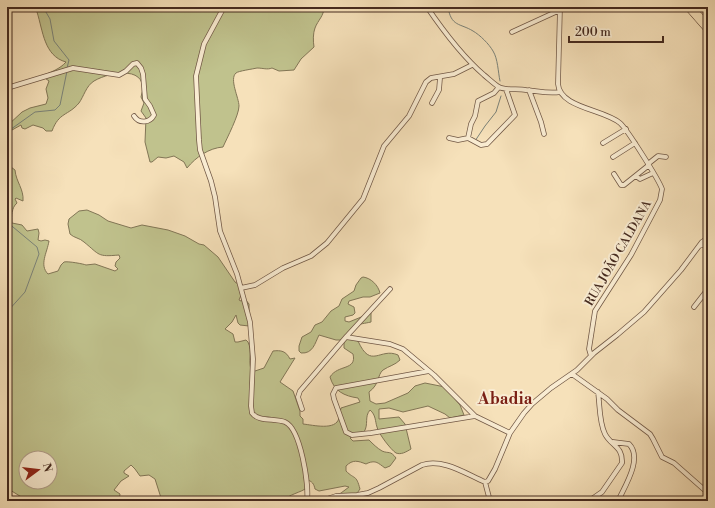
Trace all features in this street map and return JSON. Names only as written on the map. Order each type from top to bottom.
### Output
[{"type":"main road","points":[[687,7],[708,31]]},
{"type":"main road","points":[[692,7],[708,24]]},
{"type":"street","points":[[224,7],[204,44],[197,67],[196,89],[200,150],[213,192],[220,231],[241,288],[250,322],[253,359],[252,410],[254,415],[258,417],[285,422],[290,426],[297,440],[303,458],[308,501]]},
{"type":"street","points":[[427,7],[447,35],[472,65],[499,87],[549,93],[560,92],[558,84],[560,8],[512,32]]},
{"type":"street","points":[[7,88],[73,68],[119,75],[133,64],[137,63],[141,68],[145,99],[154,115],[149,120],[140,122],[136,120],[134,116]]},
{"type":"street","points":[[241,288],[255,285],[283,268],[311,256],[327,243],[363,199],[384,146],[409,116],[426,82],[431,78],[440,78],[454,74],[472,65]]},
{"type":"street","points":[[432,103],[439,90],[440,78]]},
{"type":"street","points":[[468,138],[478,101],[494,93],[499,87]]},
{"type":"street","points":[[449,138],[458,140],[468,138],[481,145],[487,144],[515,117],[515,113],[506,89]]},
{"type":"street","points":[[529,90],[544,134]]},
{"type":"street","name":"RUA JOÃO CALDANA","points":[[560,92],[571,102],[604,114],[621,124],[626,129],[661,186],[662,196],[630,255],[595,311],[589,345],[589,352],[592,355]]},
{"type":"street","points":[[603,143],[626,129]]},
{"type":"street","points":[[613,157],[635,143]]},
{"type":"street","points":[[614,174],[622,186],[627,184],[658,156],[666,157]]},
{"type":"street","points":[[636,176],[640,179],[654,173]]},
{"type":"street","points":[[485,482],[491,477],[510,433],[532,404],[551,388],[572,374],[592,355],[644,312],[681,270],[699,246],[708,238]]},
{"type":"street","points":[[699,246],[708,243]]},
{"type":"street","points":[[302,409],[298,394],[346,337],[390,289]]},
{"type":"street","points":[[694,307],[708,289]]},
{"type":"street","points":[[346,337],[398,346],[404,349],[475,416],[510,433]]},
{"type":"street","points":[[429,371],[336,388],[333,394],[334,399],[346,432],[352,435],[372,433],[475,416]]},
{"type":"street","points":[[572,374],[598,392],[628,419],[650,434],[654,439],[662,457],[674,463],[708,493]]},
{"type":"street","points":[[589,501],[602,492],[622,463],[621,454],[618,448],[608,438],[603,429],[598,392]]},
{"type":"street","points":[[464,418],[466,408]]},
{"type":"street","points":[[613,442],[629,444],[633,449],[635,460],[631,473],[618,501]]},
{"type":"street","points":[[321,501],[336,496],[368,493],[422,465],[429,463],[447,466],[485,482]]},
{"type":"street","points":[[485,482],[490,501]]},
{"type":"green space","points":[[38,7],[92,7],[103,10],[121,7],[324,7],[323,13],[314,30],[314,47],[301,59],[294,70],[279,71],[272,68],[257,68],[236,73],[234,80],[239,106],[235,121],[223,147],[213,149],[203,154],[194,160],[187,168],[184,162],[174,156],[166,158],[158,157],[150,162],[145,142],[146,118],[141,111],[144,103],[141,97],[143,87],[140,80],[135,75],[128,73],[110,75],[91,83],[79,103],[58,120],[52,131],[46,131],[43,128],[33,125],[25,129],[22,128],[21,125],[12,130],[7,129],[7,126],[22,112],[30,108],[46,104],[48,98],[46,89],[49,81],[42,76],[66,62],[59,59],[49,49],[43,35],[37,12]]},
{"type":"green space","points":[[7,164],[15,170],[23,197],[23,201],[16,198],[15,199],[17,203],[13,210],[12,223],[22,225],[27,231],[38,229],[38,240],[49,241],[44,259],[44,267],[48,274],[58,271],[64,262],[86,265],[95,264],[115,271],[118,269],[115,266],[116,262],[120,258],[119,255],[106,256],[99,254],[70,234],[68,224],[69,219],[79,211],[87,210],[108,221],[131,228],[142,225],[168,230],[185,236],[199,244],[204,245],[218,257],[235,282],[244,288],[239,300],[241,301],[245,299],[249,304],[249,326],[240,325],[236,315],[225,329],[233,334],[235,342],[246,340],[248,342],[252,372],[264,368],[273,351],[283,352],[287,354],[290,359],[295,358],[280,382],[293,391],[300,411],[300,416],[303,419],[303,424],[318,426],[334,425],[339,418],[341,408],[360,402],[358,398],[348,396],[340,392],[334,386],[330,377],[333,373],[352,363],[353,354],[344,348],[344,340],[336,340],[319,335],[313,347],[308,352],[301,353],[299,351],[299,346],[302,337],[311,332],[315,325],[322,322],[331,311],[339,306],[342,299],[354,291],[356,285],[363,277],[374,282],[380,293],[370,297],[363,297],[349,301],[348,304],[354,307],[355,313],[345,317],[345,321],[349,322],[371,313],[371,322],[359,324],[354,327],[346,337],[358,341],[367,354],[376,356],[392,353],[398,355],[400,360],[381,372],[377,383],[369,392],[370,401],[376,404],[385,403],[408,393],[415,386],[425,383],[445,387],[460,405],[464,415],[450,418],[428,406],[403,412],[389,408],[379,409],[379,419],[399,417],[405,424],[411,449],[400,454],[396,453],[382,437],[378,430],[374,416],[370,410],[367,415],[364,432],[350,438],[353,441],[369,440],[380,450],[391,453],[396,458],[390,466],[385,468],[377,462],[366,464],[358,461],[346,466],[346,471],[356,479],[359,484],[360,489],[355,496],[355,501],[326,501],[349,487],[345,486],[319,491],[315,489],[311,482],[307,480],[308,487],[288,497],[284,501],[162,501],[155,479],[149,475],[140,476],[131,465],[124,471],[124,473],[129,476],[121,481],[114,490],[120,494],[119,501],[28,501],[10,490],[7,486]]},
{"type":"waterway","points":[[43,7],[50,19],[54,41],[69,60],[67,68]]},
{"type":"waterway","points":[[448,7],[451,18],[457,24],[476,33],[491,48],[495,54],[500,81]]},
{"type":"waterway","points":[[7,132],[35,112],[55,110],[60,105],[67,71]]},
{"type":"waterway","points":[[475,141],[496,112],[501,96]]},
{"type":"waterway","points":[[7,212],[7,222],[37,247],[39,254],[25,292],[7,312]]},
{"type":"district","name":"Abadia","points":[[505,398]]}]
